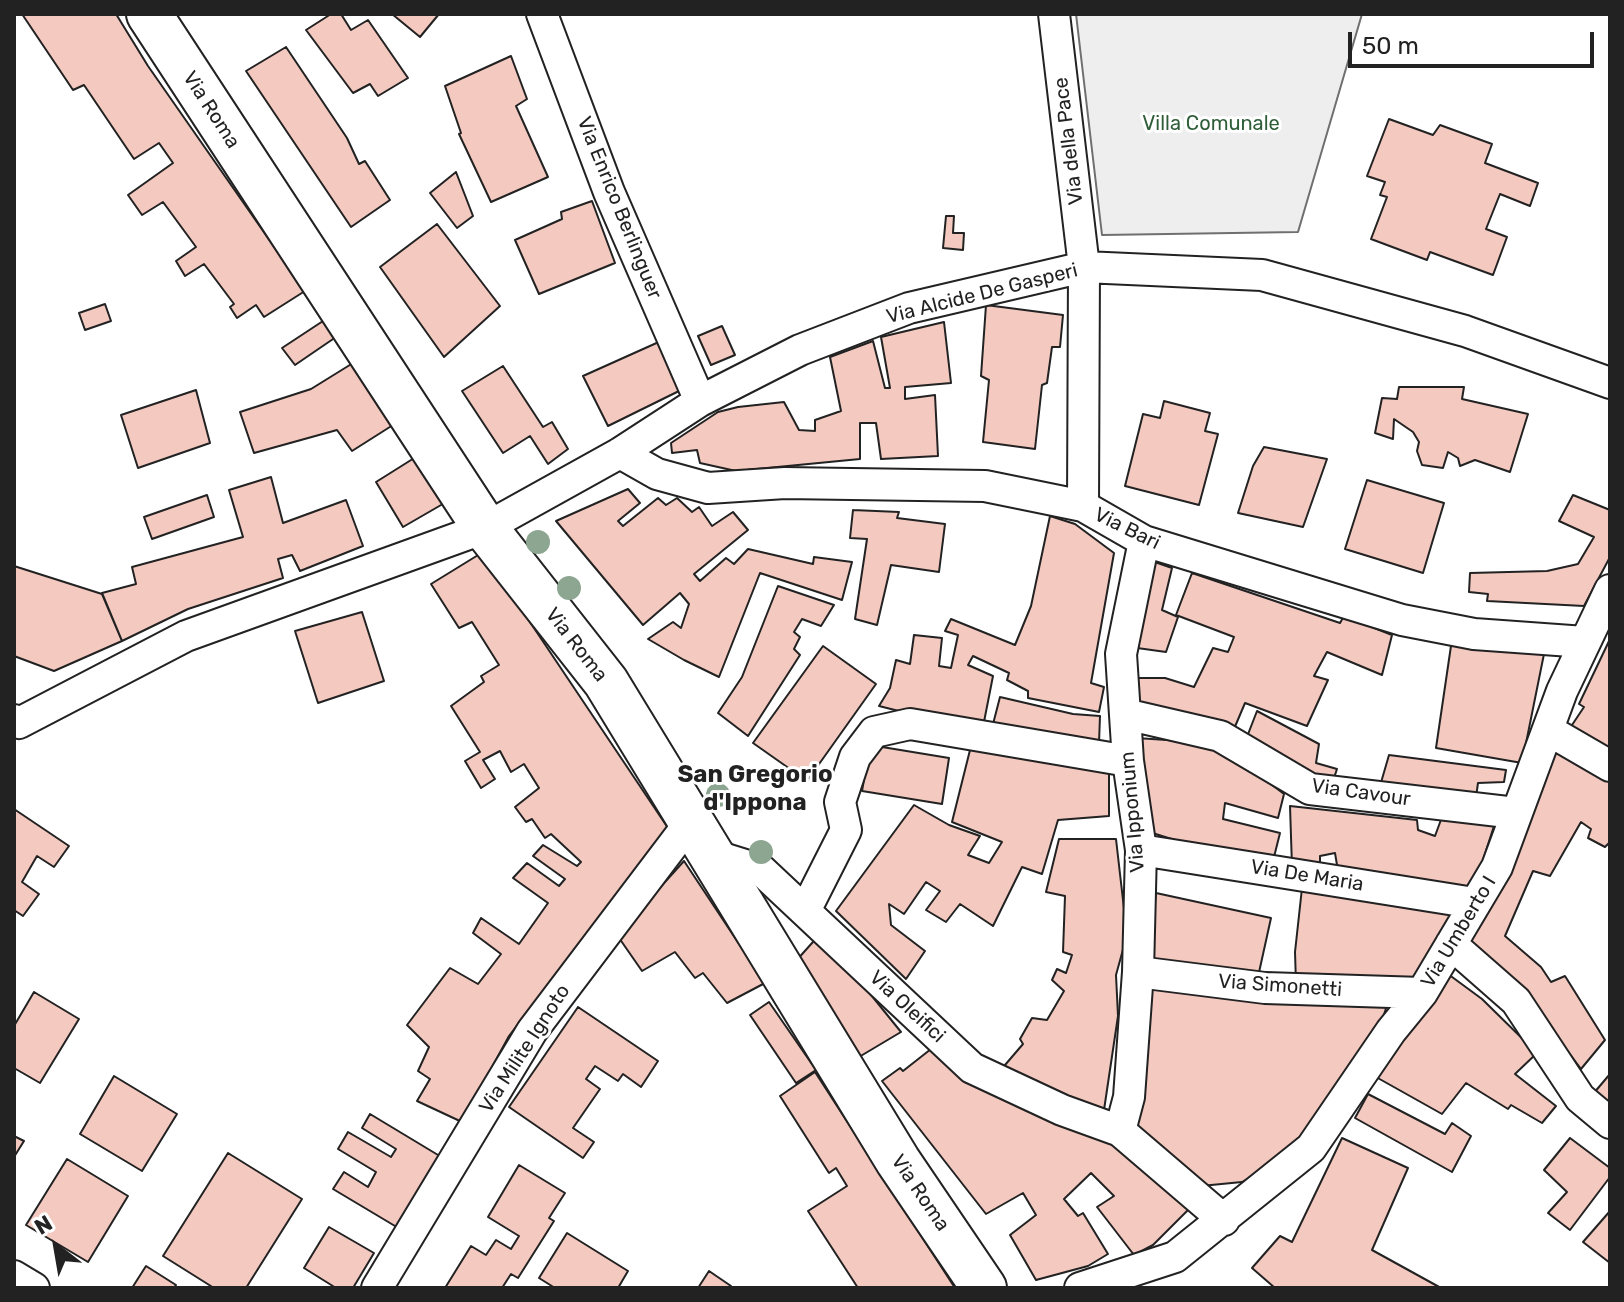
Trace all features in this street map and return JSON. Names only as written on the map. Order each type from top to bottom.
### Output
[{"type":"main road","name":"Via Roma","points":[[149,14],[485,528],[606,682],[898,1161],[984,1288]]},
{"type":"street","name":"Via Enrico Berlinguer","points":[[542,14],[609,192],[700,401]]},
{"type":"street","name":"Via della Pace","points":[[1054,14],[1084,267],[1083,506]]},
{"type":"street","name":"Via Alcide De Gasperi","points":[[16,723],[186,636],[485,528],[620,453],[700,401],[800,350],[909,308],[1084,267],[1262,275],[1465,331],[1610,383]]},
{"type":"street","name":"Via Bari","points":[[620,453],[657,474],[708,488],[785,483],[985,486],[1083,506],[1144,541],[1402,620],[1474,634],[1585,642]]},
{"type":"street","name":"Via Ipponium","points":[[1120,1131],[1129,1097],[1138,972],[1141,850],[1128,761],[1121,654],[1144,541]]},
{"type":"street","name":"Via Umberto I","points":[[1080,1288],[1175,1257],[1311,1148],[1391,1031],[1422,993],[1497,867],[1548,730],[1610,590]]},
{"type":"street","name":"Via Cavour","points":[[1125,714],[1220,736],[1310,789],[1516,813]]},
{"type":"street","points":[[805,911],[846,830],[840,802],[855,757],[874,732],[910,724],[1128,761]]},
{"type":"street","points":[[1548,730],[1610,766]]},
{"type":"street","name":"Via Oleifici","points":[[702,838],[761,870],[972,1068],[1062,1110],[1120,1131]]},
{"type":"street","name":"Via Milite Ignoto","points":[[377,1288],[532,1031],[702,838]]},
{"type":"street","name":"Via De Maria","points":[[1141,850],[1474,903]]},
{"type":"street","points":[[1451,944],[1516,1001],[1580,1098],[1610,1123]]},
{"type":"street","name":"Via Simonetti","points":[[1138,972],[1265,988],[1422,993]]},
{"type":"street","points":[[1120,1131],[1224,1220]]},
{"type":"street","points":[[14,1276],[34,1288]]},
{"type":"green space","name":"Villa Comunale","points":[[1076,14],[1362,14],[1298,232],[1102,235]]},
{"type":"building","points":[[22,14],[116,14],[148,66],[305,291],[264,317],[256,305],[237,318],[230,307],[234,304],[204,264],[185,276],[176,261],[196,247],[163,202],[142,215],[128,195],[173,163],[159,143],[134,159],[84,85],[73,90]]},
{"type":"building","points":[[331,14],[341,14],[351,30],[368,20],[408,78],[378,96],[370,84],[353,93],[306,30]]},
{"type":"building","points":[[392,14],[439,14],[420,37]]},
{"type":"building","points":[[286,47],[347,138],[359,164],[365,161],[390,200],[351,227],[246,71]]},
{"type":"building","points":[[511,56],[527,99],[516,106],[548,177],[491,202],[459,134],[445,86]]},
{"type":"building","points":[[1389,119],[1433,135],[1440,125],[1492,144],[1485,163],[1538,183],[1530,206],[1500,194],[1486,229],[1507,237],[1493,275],[1430,252],[1427,260],[1371,239],[1387,197],[1380,195],[1385,182],[1367,176]]},
{"type":"building","points":[[456,172],[473,216],[457,228],[430,193]]},
{"type":"building","points":[[592,201],[615,263],[539,294],[515,240],[562,219],[561,212]]},
{"type":"building","points":[[946,216],[954,216],[953,233],[964,233],[963,250],[943,248]]},
{"type":"building","points":[[437,224],[500,306],[444,357],[380,267]]},
{"type":"building","points":[[105,304],[111,321],[85,330],[79,313]]},
{"type":"building","points":[[986,305],[1063,315],[1060,347],[1052,347],[1047,383],[1042,385],[1035,449],[983,442],[989,380],[981,376]]},
{"type":"building","points":[[323,321],[336,337],[295,365],[282,348]]},
{"type":"building","points":[[944,322],[951,383],[905,387],[905,399],[935,395],[938,456],[881,459],[876,423],[860,423],[860,459],[736,471],[700,463],[697,450],[672,453],[671,443],[718,412],[738,407],[784,402],[799,430],[815,431],[815,420],[841,411],[830,357],[873,341],[885,388],[890,388],[881,337]]},
{"type":"building","points":[[722,326],[735,355],[711,365],[698,336]]},
{"type":"building","points":[[661,341],[679,391],[608,426],[583,376]]},
{"type":"building","points":[[353,363],[393,425],[352,451],[337,430],[254,453],[240,412],[311,389]]},
{"type":"building","points":[[503,366],[543,427],[552,422],[568,449],[548,464],[530,436],[503,453],[462,391]]},
{"type":"building","points":[[1399,387],[1464,387],[1462,399],[1528,414],[1510,472],[1475,460],[1460,466],[1458,458],[1448,452],[1443,468],[1422,465],[1417,451],[1419,442],[1413,432],[1394,419],[1393,439],[1375,433],[1382,398],[1397,399]]},
{"type":"building","points":[[196,390],[210,443],[138,468],[121,415]]},
{"type":"building","points":[[1164,401],[1210,413],[1205,431],[1218,434],[1199,505],[1125,486],[1143,414],[1160,418]]},
{"type":"building","points":[[1264,447],[1327,459],[1303,527],[1238,513],[1253,466]]},
{"type":"building","points":[[419,455],[448,501],[403,527],[376,482]]},
{"type":"building","points":[[271,477],[283,523],[346,500],[363,546],[300,571],[292,555],[278,559],[283,578],[188,609],[122,641],[102,593],[136,584],[132,567],[243,537],[229,490]]},
{"type":"building","points":[[1367,480],[1444,503],[1423,573],[1345,549]]},
{"type":"building","points":[[628,489],[640,503],[618,521],[623,526],[658,498],[666,505],[677,498],[692,512],[699,507],[712,526],[733,512],[748,530],[694,574],[700,581],[726,558],[734,564],[748,549],[813,564],[814,557],[852,562],[842,600],[760,573],[719,677],[684,660],[648,639],[673,622],[681,628],[689,604],[680,593],[643,625],[556,521]]},
{"type":"building","points":[[207,495],[214,517],[152,539],[144,517]]},
{"type":"building","points":[[1573,495],[1610,510],[1610,557],[1584,606],[1487,601],[1488,594],[1469,592],[1470,573],[1547,571],[1578,564],[1594,537],[1559,521]]},
{"type":"building","points":[[853,510],[899,512],[897,518],[945,524],[939,572],[891,565],[877,625],[855,619],[867,539],[850,538]]},
{"type":"building","points":[[1050,516],[1075,524],[1114,553],[1091,683],[1104,687],[1099,712],[1028,698],[1028,691],[1007,680],[1009,673],[973,656],[968,665],[993,676],[982,732],[879,706],[890,688],[896,660],[910,664],[914,635],[942,638],[939,666],[951,668],[958,635],[945,631],[951,619],[1015,645],[1031,606]]},
{"type":"building","points":[[483,552],[668,828],[509,1036],[462,1122],[417,1101],[430,1079],[418,1071],[429,1047],[407,1025],[450,968],[478,984],[501,954],[473,933],[481,918],[519,944],[548,903],[513,878],[527,863],[559,886],[565,879],[533,856],[543,845],[577,866],[581,862],[551,834],[545,838],[532,819],[526,822],[515,807],[539,788],[524,764],[511,772],[500,751],[483,760],[495,779],[481,788],[465,761],[480,752],[451,706],[484,682],[481,676],[499,665],[472,622],[459,628],[431,584]]},
{"type":"building","points":[[1149,560],[1172,568],[1162,610],[1178,617],[1166,652],[1130,647]]},
{"type":"building","points":[[14,566],[102,594],[122,641],[54,671],[14,656]]},
{"type":"building","points":[[1192,573],[1340,623],[1344,616],[1392,635],[1382,675],[1327,652],[1314,676],[1328,680],[1307,726],[1245,703],[1234,729],[1133,709],[1133,678],[1165,678],[1194,687],[1213,648],[1228,652],[1234,637],[1176,615]]},
{"type":"building","points":[[778,586],[834,605],[821,626],[802,619],[794,632],[800,637],[794,649],[800,655],[748,736],[718,713],[742,677]]},
{"type":"building","points":[[362,612],[384,681],[318,703],[295,631]]},
{"type":"building","points":[[1452,639],[1545,649],[1522,763],[1436,748]]},
{"type":"building","points":[[1610,639],[1610,753],[1568,731],[1584,707],[1579,704]]},
{"type":"building","points":[[823,646],[876,684],[807,781],[753,743]]},
{"type":"building","points":[[1000,697],[1073,714],[1100,716],[1099,743],[992,728]]},
{"type":"building","points":[[1257,711],[1319,744],[1316,763],[1337,769],[1332,784],[1245,742]]},
{"type":"building","points":[[1136,738],[1183,741],[1230,753],[1284,794],[1278,818],[1225,803],[1223,819],[1280,833],[1273,861],[1210,851],[1146,831]]},
{"type":"building","points":[[1552,741],[1610,774],[1610,842],[1605,847],[1588,838],[1591,829],[1581,822],[1550,876],[1533,871],[1505,936],[1541,967],[1551,982],[1565,976],[1605,1040],[1581,1069],[1520,988],[1466,940]]},
{"type":"building","points":[[870,745],[949,758],[942,804],[862,791]]},
{"type":"building","points":[[971,746],[1109,766],[1109,816],[1058,820],[1042,874],[1022,867],[993,926],[960,904],[946,922],[926,910],[940,891],[926,882],[904,914],[889,904],[891,925],[925,951],[906,979],[836,911],[914,805],[949,825],[980,836],[968,855],[989,863],[1002,842],[952,822]]},
{"type":"building","points":[[1389,755],[1506,770],[1504,782],[1478,783],[1476,797],[1380,786]]},
{"type":"building","points":[[1290,806],[1417,820],[1418,830],[1435,836],[1442,817],[1494,826],[1471,897],[1338,871],[1335,853],[1320,856],[1320,869],[1292,867]]},
{"type":"building","points":[[14,809],[69,846],[54,867],[37,856],[22,882],[39,894],[23,916],[14,910]]},
{"type":"building","points":[[1059,839],[1116,839],[1127,935],[1116,975],[1118,1016],[1104,1110],[999,1072],[1023,1044],[1020,1039],[1032,1018],[1047,1020],[1064,991],[1052,980],[1057,969],[1066,973],[1072,955],[1063,952],[1065,896],[1046,892]]},
{"type":"building","points":[[684,861],[765,983],[727,1003],[703,973],[695,978],[675,952],[642,971],[617,935]]},
{"type":"building","points":[[1302,888],[1452,913],[1414,988],[1296,984],[1295,952]]},
{"type":"building","points":[[1156,893],[1271,918],[1256,986],[1148,966]]},
{"type":"building","points":[[821,933],[901,1032],[859,1057],[795,962]]},
{"type":"building","points":[[1448,974],[1482,999],[1537,1053],[1515,1074],[1556,1106],[1542,1123],[1511,1105],[1508,1109],[1466,1083],[1442,1114],[1376,1077]]},
{"type":"building","points":[[1147,978],[1388,1002],[1374,1046],[1285,1158],[1242,1182],[1201,1186],[1137,1130]]},
{"type":"building","points":[[34,992],[79,1019],[40,1083],[14,1068],[14,1026]]},
{"type":"building","points":[[769,1002],[816,1070],[796,1083],[750,1015]]},
{"type":"building","points":[[578,1007],[658,1061],[641,1087],[623,1074],[618,1081],[595,1066],[586,1079],[600,1089],[573,1128],[594,1142],[583,1158],[509,1107]]},
{"type":"building","points":[[931,1049],[1112,1138],[1190,1208],[1153,1245],[1134,1255],[1097,1207],[1114,1196],[1091,1173],[1064,1199],[1078,1216],[1083,1213],[1108,1254],[1088,1266],[1036,1280],[1010,1235],[1036,1215],[1023,1193],[986,1214],[882,1081],[900,1068],[903,1071]]},
{"type":"building","points":[[815,1072],[955,1288],[858,1288],[808,1211],[847,1186],[836,1168],[829,1173],[780,1096]]},
{"type":"building","points":[[1610,1074],[1610,1108],[1593,1094]]},
{"type":"building","points":[[114,1076],[177,1114],[142,1171],[80,1134]]},
{"type":"building","points":[[1368,1094],[1445,1134],[1452,1123],[1471,1136],[1452,1172],[1355,1118]]},
{"type":"building","points":[[370,1114],[443,1158],[400,1229],[333,1189],[344,1172],[368,1187],[376,1172],[338,1149],[348,1132],[391,1157],[396,1149],[362,1128]]},
{"type":"building","points":[[14,1136],[24,1141],[14,1157]]},
{"type":"building","points":[[1342,1138],[1408,1168],[1372,1250],[1441,1288],[1275,1288],[1252,1268],[1280,1236],[1292,1242]]},
{"type":"building","points":[[1570,1138],[1610,1168],[1610,1177],[1570,1230],[1548,1213],[1567,1192],[1544,1170]]},
{"type":"building","points":[[228,1153],[302,1199],[246,1288],[214,1288],[163,1256]]},
{"type":"building","points":[[67,1159],[128,1196],[88,1262],[26,1225]]},
{"type":"building","points":[[519,1165],[565,1193],[549,1218],[554,1221],[518,1278],[511,1274],[502,1288],[445,1288],[471,1246],[486,1255],[496,1240],[511,1249],[519,1236],[488,1217]]},
{"type":"building","points":[[1610,1211],[1610,1263],[1583,1242]]},
{"type":"building","points":[[329,1227],[374,1253],[353,1288],[336,1288],[304,1268]]},
{"type":"building","points":[[567,1233],[628,1271],[618,1288],[555,1288],[539,1278]]},
{"type":"building","points":[[146,1266],[176,1285],[174,1288],[132,1288]]},
{"type":"building","points":[[709,1271],[731,1286],[730,1288],[698,1288]]},
{"type":"district","name":"San Gregorio d'Ippona","points":[[755,789]]}]
